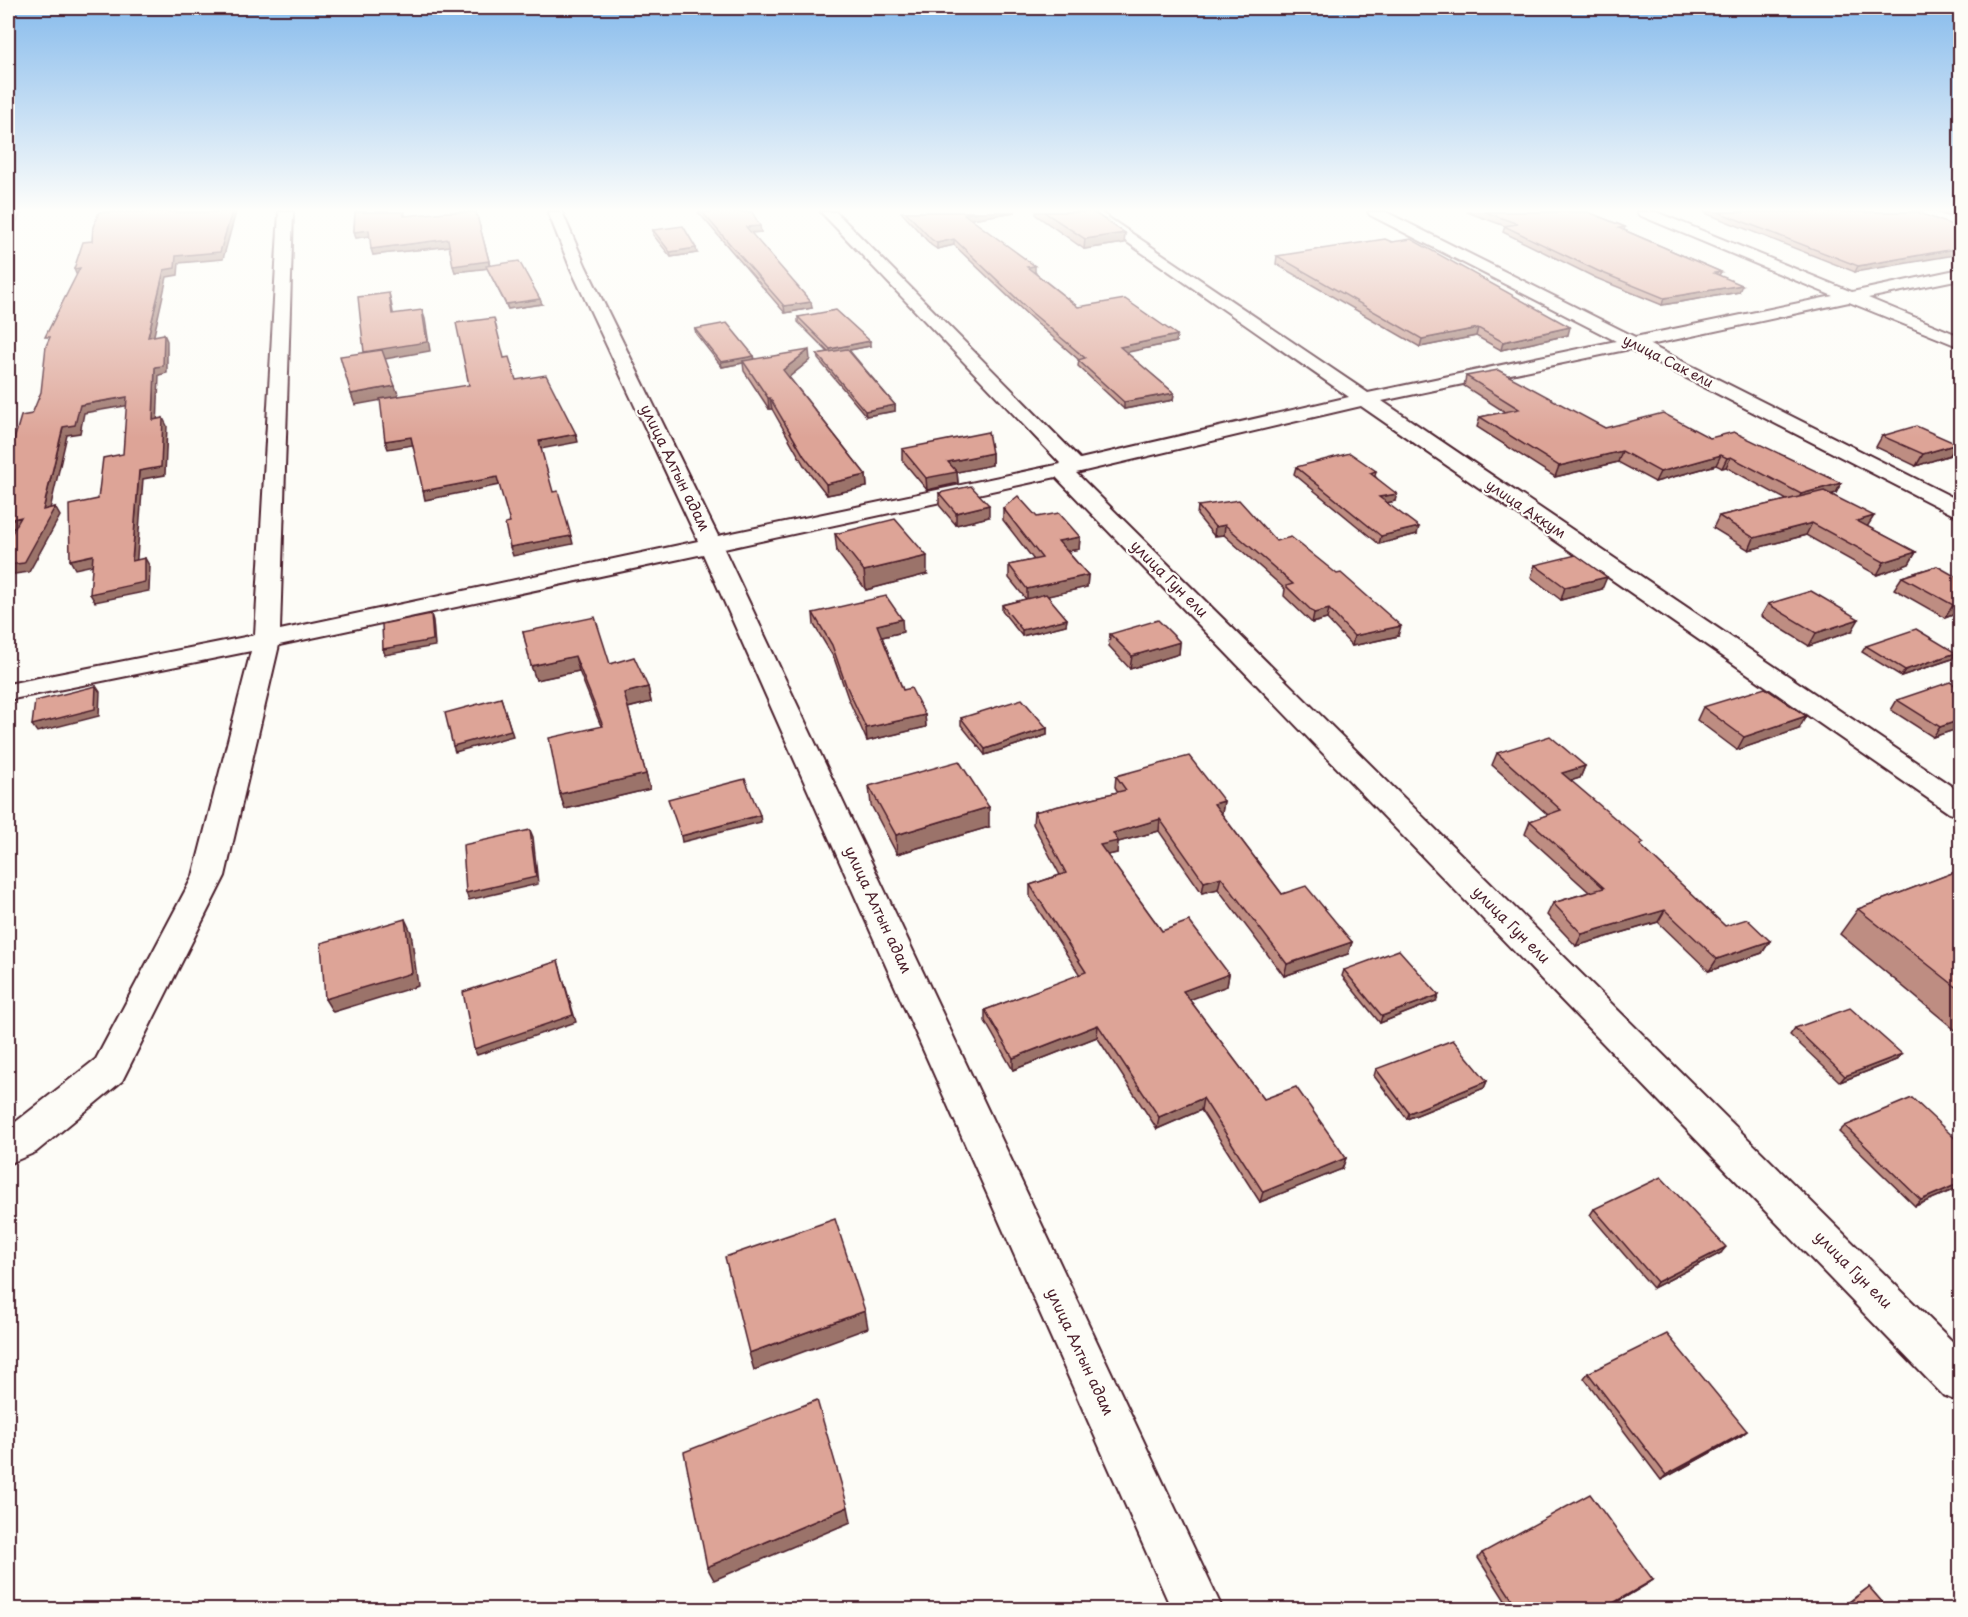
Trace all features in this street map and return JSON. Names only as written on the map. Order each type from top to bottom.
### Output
[{"type":"street","points":[[8,1147],[22,1140],[109,1070],[209,876],[267,640],[283,287]]},
{"type":"street","name":"улица Алтын адам","points":[[588,287],[711,544],[1198,1610]]},
{"type":"street","name":"улица Гун ели","points":[[899,287],[1068,468],[1960,1380]]},
{"type":"street","name":"улица Аккум","points":[[1202,287],[1960,806]]},
{"type":"street","name":"улица Сак ели","points":[[1524,287],[1960,509]]},
{"type":"street","points":[[1828,287],[1960,342]]},
{"type":"street","points":[[8,692],[267,640],[1068,468],[1366,399],[1896,287]]},
{"type":"building","points":[[70,287],[160,287],[148,337],[164,334],[163,366],[155,367],[153,420],[163,418],[161,467],[139,471],[132,561],[145,558],[145,582],[90,594],[93,555],[70,560],[69,505],[98,499],[103,458],[123,454],[127,397],[80,405],[75,425],[63,427],[43,510],[55,507],[24,563],[8,565],[8,540],[21,517],[8,520],[8,441],[14,440],[21,416],[32,414],[41,392],[46,346],[50,337],[45,337]]},
{"type":"building","points":[[497,287],[534,287],[540,299],[506,304]]},
{"type":"building","points":[[768,287],[798,287],[811,302],[784,306]]},
{"type":"building","points":[[1005,287],[1053,287],[1078,307],[1125,299],[1177,335],[1120,347],[1174,393],[1124,402],[1078,360],[1085,358]]},
{"type":"building","points":[[1332,287],[1499,287],[1570,327],[1503,342],[1478,328],[1422,339]]},
{"type":"building","points":[[1638,287],[1727,287],[1664,298]]},
{"type":"building","points":[[389,293],[392,314],[422,310],[427,342],[364,352],[358,297]]},
{"type":"building","points":[[836,310],[870,341],[830,349],[798,317]]},
{"type":"building","points":[[494,318],[504,358],[509,357],[516,380],[546,375],[576,434],[539,441],[553,492],[558,491],[571,536],[510,547],[505,524],[510,523],[497,477],[423,491],[411,437],[385,441],[380,399],[469,385],[456,323]]},
{"type":"building","points":[[727,323],[754,356],[721,362],[695,329]]},
{"type":"building","points":[[847,349],[895,405],[865,411],[817,354]]},
{"type":"building","points":[[382,350],[395,386],[351,394],[340,356]]},
{"type":"building","points":[[809,350],[783,370],[866,475],[826,484],[804,456],[770,398],[743,361]]},
{"type":"building","points":[[1498,370],[1605,428],[1663,413],[1710,438],[1734,432],[1841,483],[1801,494],[1731,457],[1721,455],[1660,472],[1622,451],[1559,466],[1480,417],[1519,409],[1466,376]]},
{"type":"building","points":[[1916,426],[1957,444],[1923,454],[1882,436]]},
{"type":"building","points":[[988,432],[992,453],[948,462],[957,472],[926,478],[902,449]]},
{"type":"building","points":[[1350,453],[1376,471],[1370,473],[1397,494],[1379,497],[1419,527],[1381,536],[1296,467]]},
{"type":"building","points":[[971,486],[989,505],[956,513],[939,493]]},
{"type":"building","points":[[1824,491],[1874,516],[1857,521],[1916,552],[1884,562],[1812,523],[1754,538],[1719,516]]},
{"type":"building","points":[[1018,496],[1037,517],[1059,513],[1080,537],[1058,541],[1088,575],[1027,589],[1009,565],[1042,558],[1003,508]]},
{"type":"building","points":[[1239,500],[1276,541],[1291,537],[1337,574],[1341,573],[1401,626],[1354,636],[1329,609],[1314,613],[1286,586],[1293,584],[1225,525],[1215,527],[1198,506]]},
{"type":"building","points":[[895,519],[927,556],[864,571],[835,534]]},
{"type":"building","points":[[1576,555],[1607,577],[1565,587],[1535,565]]},
{"type":"building","points":[[1937,566],[1960,579],[1960,603],[1953,605],[1902,577]]},
{"type":"building","points":[[1811,591],[1859,619],[1816,633],[1768,604]]},
{"type":"building","points":[[1046,594],[1067,619],[1022,630],[1002,605]]},
{"type":"building","points":[[886,596],[902,619],[877,625],[903,690],[911,688],[925,715],[866,728],[846,685],[832,645],[813,613]]},
{"type":"building","points":[[431,614],[433,640],[383,649],[382,624]]},
{"type":"building","points":[[595,617],[610,664],[634,657],[648,687],[624,693],[646,774],[560,794],[549,738],[603,726],[575,656],[531,666],[523,632]]},
{"type":"building","points":[[1158,620],[1180,642],[1132,656],[1110,634]]},
{"type":"building","points":[[1916,629],[1956,653],[1905,670],[1866,646]]},
{"type":"building","points":[[1950,682],[1960,688],[1960,720],[1940,727],[1897,700]]},
{"type":"building","points":[[96,686],[95,709],[32,725],[35,701]]},
{"type":"building","points":[[1765,688],[1806,716],[1744,737],[1703,707]]},
{"type":"building","points":[[501,698],[511,730],[453,746],[445,713]]},
{"type":"building","points":[[1022,699],[1047,728],[985,749],[961,718]]},
{"type":"building","points":[[1550,736],[1585,766],[1562,773],[1644,843],[1640,845],[1725,926],[1747,919],[1770,941],[1717,959],[1665,910],[1582,934],[1553,903],[1604,888],[1530,821],[1561,810],[1497,753]]},
{"type":"building","points":[[1189,756],[1224,801],[1214,804],[1282,894],[1306,886],[1352,942],[1287,964],[1221,877],[1204,882],[1160,819],[1113,833],[1118,841],[1100,845],[1162,931],[1189,921],[1229,974],[1183,991],[1264,1099],[1296,1087],[1346,1158],[1263,1192],[1203,1098],[1159,1117],[1098,1025],[1013,1058],[985,1010],[1086,972],[1030,885],[1066,873],[1034,812],[1126,790],[1116,776]]},
{"type":"building","points":[[959,761],[989,807],[896,835],[869,786]]},
{"type":"building","points":[[745,779],[760,815],[681,836],[668,799]]},
{"type":"building","points":[[530,830],[536,877],[466,893],[463,845]]},
{"type":"building","points":[[1960,870],[1960,990],[1858,909]]},
{"type":"building","points":[[405,919],[412,973],[325,999],[321,943]]},
{"type":"building","points":[[1399,950],[1439,995],[1382,1016],[1344,970]]},
{"type":"building","points":[[558,961],[573,1015],[474,1049],[463,992]]},
{"type":"building","points":[[1850,1008],[1902,1054],[1845,1076],[1795,1028]]},
{"type":"building","points":[[1453,1040],[1487,1081],[1409,1113],[1376,1069]]},
{"type":"building","points":[[1912,1098],[1960,1143],[1960,1183],[1921,1200],[1845,1126]]},
{"type":"building","points":[[1661,1177],[1726,1247],[1657,1282],[1594,1209]]},
{"type":"building","points":[[835,1219],[865,1311],[749,1353],[725,1257]]},
{"type":"building","points":[[1667,1334],[1747,1431],[1666,1475],[1588,1373]]},
{"type":"building","points":[[817,1400],[848,1507],[707,1567],[684,1452]]},
{"type":"building","points":[[1590,1494],[1653,1580],[1601,1610],[1519,1610],[1482,1553]]},
{"type":"building","points":[[1869,1587],[1889,1610],[1840,1610]]}]
